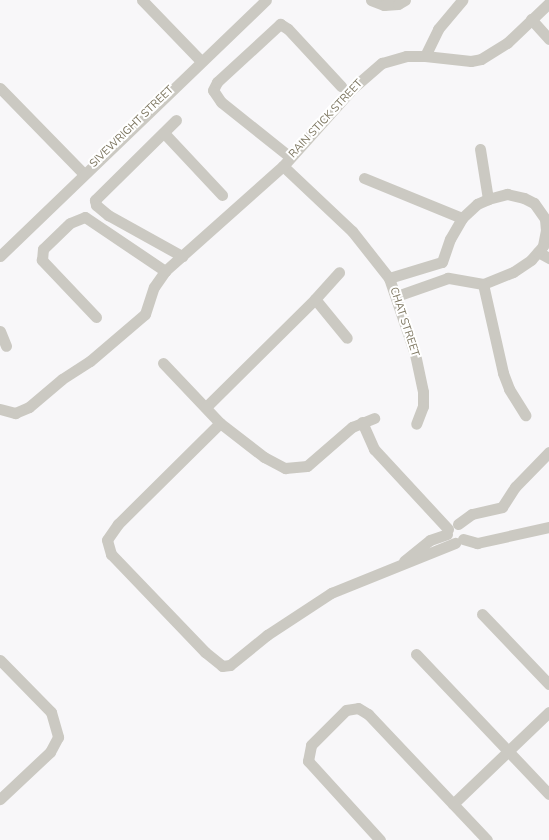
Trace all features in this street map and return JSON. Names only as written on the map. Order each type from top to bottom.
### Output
[{"type":"street","points":[[142,0],[201,61]]},
{"type":"street","name":"SIVEWRIGHT STREET","points":[[0,256],[266,0]]},
{"type":"street","points":[[371,0],[384,5],[398,4],[405,0]]},
{"type":"street","points":[[425,56],[438,29],[462,0]]},
{"type":"street","name":"RAIN STICK STREET","points":[[0,409],[15,413],[29,407],[62,378],[90,361],[145,314],[154,287],[165,271],[286,161],[354,88],[382,62],[398,57],[425,56],[471,61],[481,59],[507,43],[549,3]]},
{"type":"street","points":[[531,20],[549,39]]},
{"type":"street","name":"CHAT STREET","points":[[341,86],[288,28],[280,24],[217,82],[213,90],[221,102],[286,161],[352,231],[389,278],[397,296],[415,354],[423,392],[423,406],[416,424]]},
{"type":"street","points":[[0,88],[84,174]]},
{"type":"street","points":[[176,120],[95,200],[96,205],[108,215],[182,256]]},
{"type":"street","points":[[164,133],[222,195]]},
{"type":"street","points":[[480,149],[488,199]]},
{"type":"street","points":[[364,178],[462,218]]},
{"type":"street","points":[[389,278],[442,262],[450,239],[462,218],[477,204],[488,199],[507,194],[534,203],[541,211],[546,230],[543,246],[538,252],[513,272],[483,284],[448,278],[416,288],[397,296]]},
{"type":"street","points":[[96,317],[42,260],[43,249],[70,223],[85,217],[165,271]]},
{"type":"street","points":[[538,252],[549,258]]},
{"type":"street","points":[[206,407],[315,299],[339,272]]},
{"type":"street","points":[[411,272],[416,288]]},
{"type":"street","points":[[483,284],[503,373],[509,389],[525,415]]},
{"type":"street","points":[[315,299],[347,338]]},
{"type":"street","points":[[0,331],[6,346]]},
{"type":"street","points":[[163,363],[220,423],[274,464],[297,468],[314,461],[352,427],[374,418]]},
{"type":"street","points":[[220,423],[118,524],[107,540],[111,554],[216,662],[222,666],[230,665],[267,635],[331,594],[395,569],[459,541],[465,530],[451,529],[374,449],[362,422]]},
{"type":"street","points":[[395,569],[417,549],[451,529],[472,514],[502,507],[515,487],[549,452]]},
{"type":"street","points":[[451,529],[448,538],[477,543],[549,527]]},
{"type":"street","points":[[482,614],[549,684]]},
{"type":"street","points":[[416,654],[549,794]]},
{"type":"street","points":[[0,660],[51,712],[58,737],[50,752],[0,799]]},
{"type":"street","points":[[380,840],[308,761],[311,745],[346,710],[358,708],[368,714],[487,840]]},
{"type":"street","points":[[453,804],[509,752],[549,712]]}]
